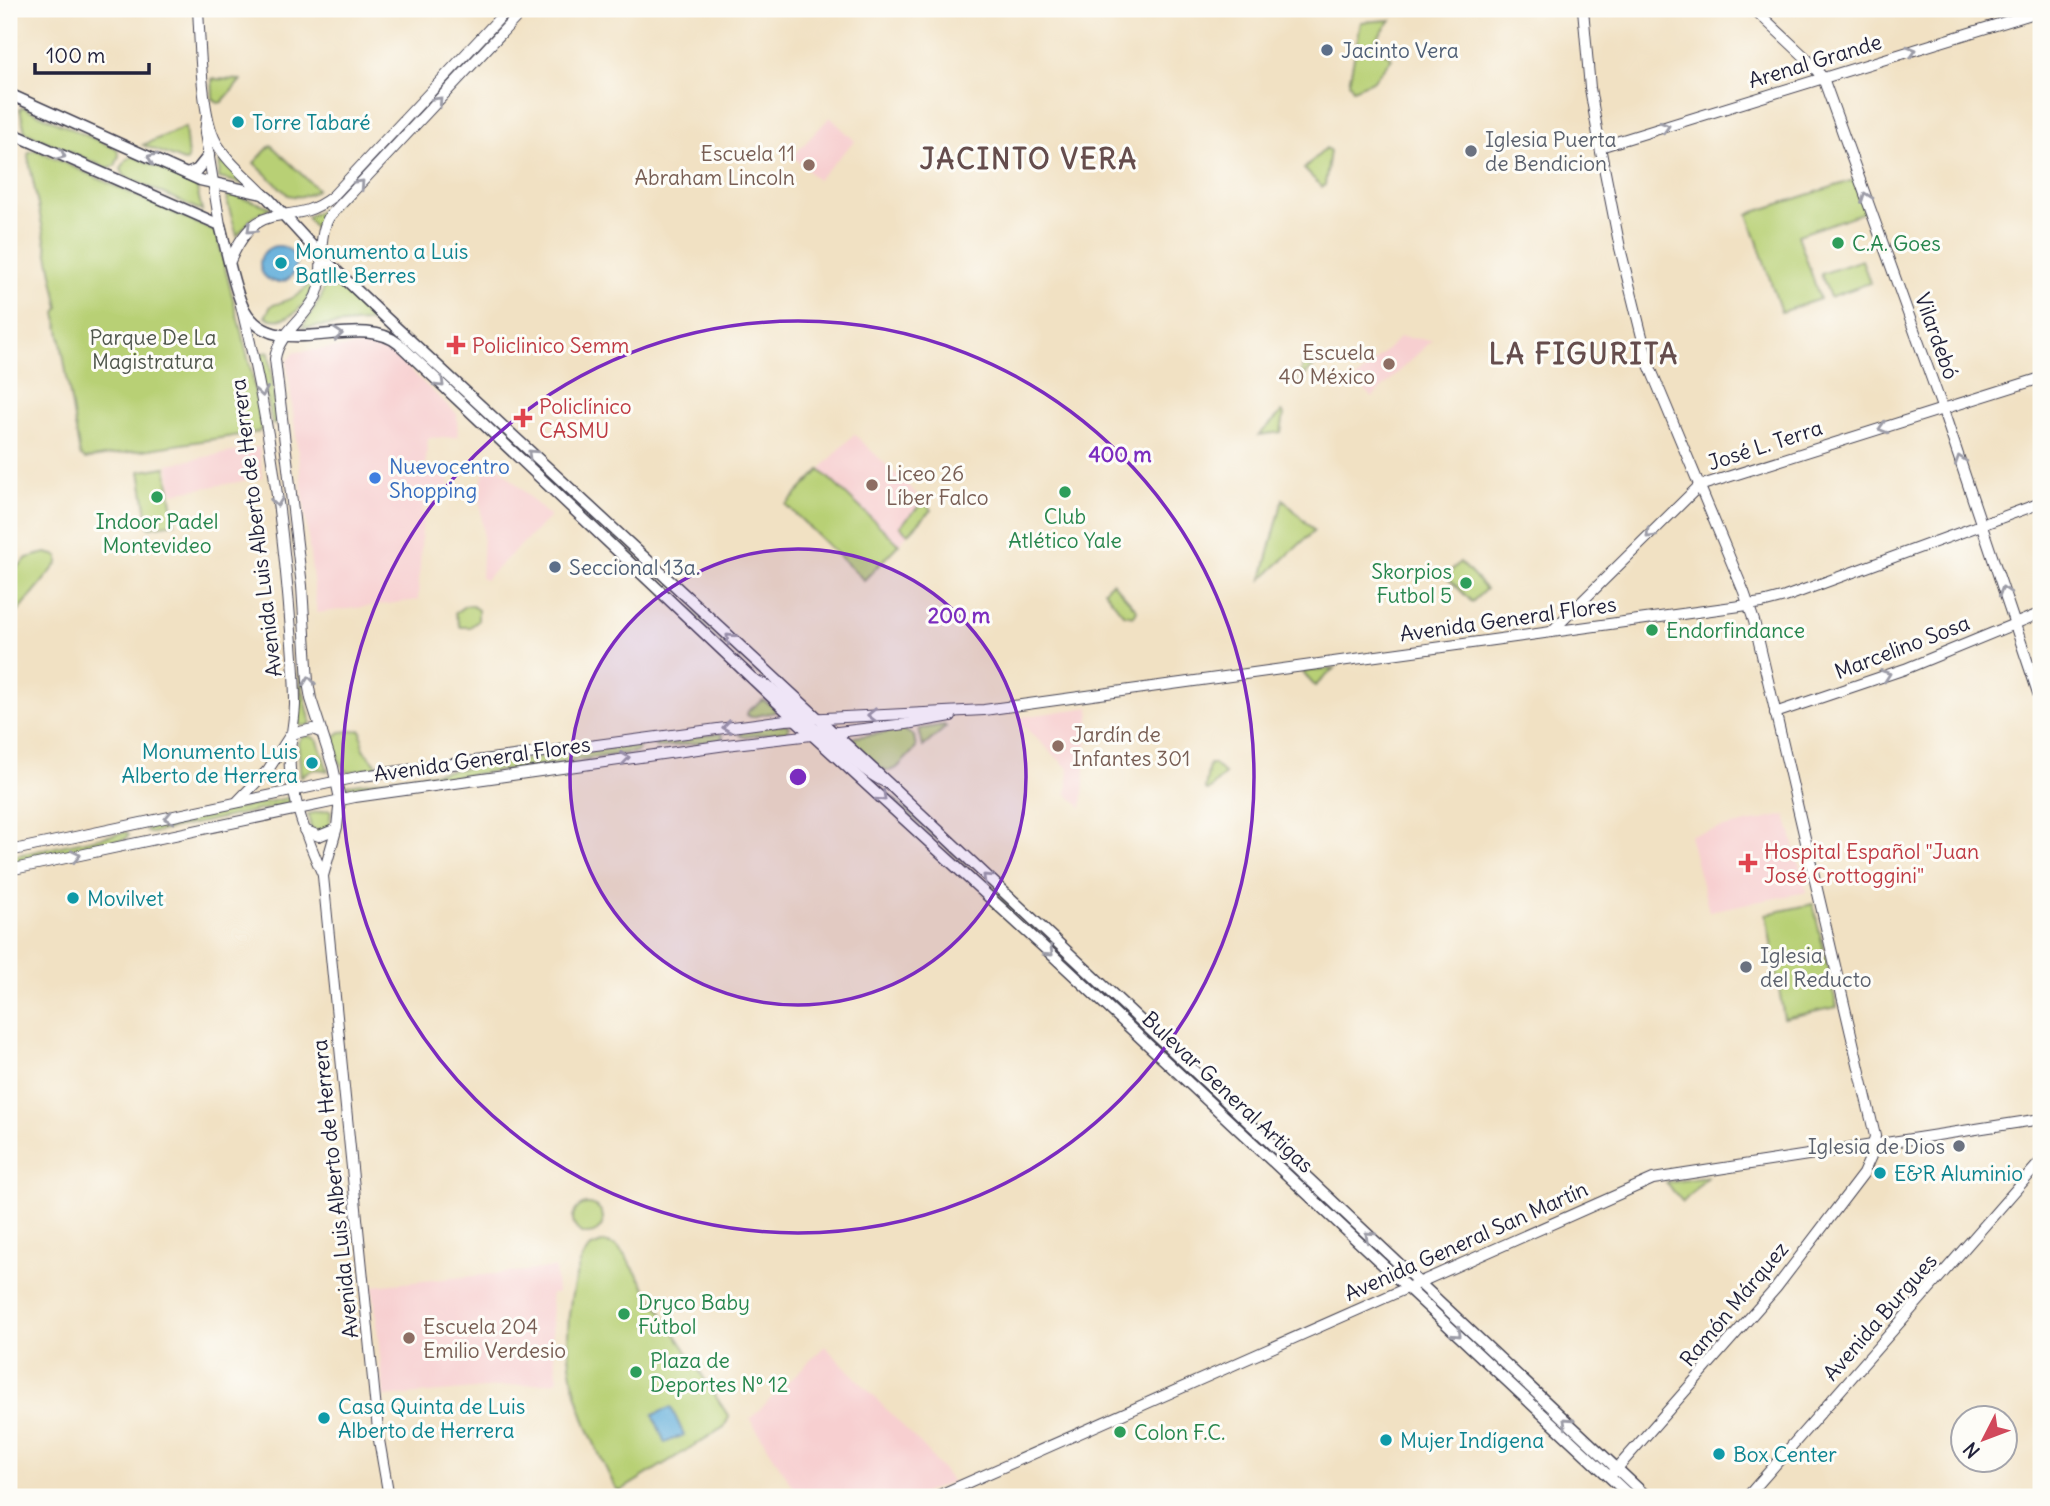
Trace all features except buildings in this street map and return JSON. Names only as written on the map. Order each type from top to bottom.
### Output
[{"type":"main road","name":"Avenida Luis Alberto de Herrera","points":[[198,9],[207,114],[212,134],[219,147],[285,215]]},
{"type":"main road","points":[[230,261],[242,236],[254,224],[269,216],[285,215],[318,206],[332,197],[508,9]]},
{"type":"main road","points":[[241,304],[260,326],[286,335],[314,300],[320,283],[323,258],[321,235],[329,218],[524,9]]},
{"type":"main road","points":[[1583,9],[1590,88],[1620,248],[1650,365],[1749,605],[1875,1136],[1873,1145]]},
{"type":"main road","name":"Vilardebó","points":[[1754,9],[1806,58],[1823,78],[1982,524],[2041,702]]},
{"type":"main road","name":"Arenal Grande","points":[[1600,147],[2041,11]]},
{"type":"main road","points":[[9,94],[187,174],[263,194]]},
{"type":"main road","name":"Avenida Luis Alberto de Herrera","points":[[207,114],[204,124],[220,225],[259,376],[284,560],[295,703],[289,759],[304,830],[323,876],[379,1440],[389,1497]]},
{"type":"main road","points":[[9,132],[220,225]]},
{"type":"main road","points":[[187,174],[197,170],[209,155]]},
{"type":"main road","name":"Bulevar General Artigas","points":[[285,215],[323,258],[824,734],[1049,952],[1407,1287],[1613,1473],[1647,1497]]},
{"type":"main road","name":"Bulevar General Artigas","points":[[286,335],[299,337],[369,332],[390,337],[405,349],[753,679],[889,784],[1418,1282],[1613,1473],[1631,1497]]},
{"type":"main road","name":"Avenida Luis Alberto de Herrera","points":[[286,335],[278,346],[275,364],[302,586],[308,682],[340,799],[336,830],[323,876]]},
{"type":"main road","name":"José L. Terra","points":[[1550,632],[1699,486],[2041,378]]},
{"type":"main road","name":"Avenida General Flores","points":[[9,870],[340,799],[648,755],[906,724],[965,712],[1749,605],[1785,597],[2041,503]]},
{"type":"main road","name":"Marcelino Sosa","points":[[1775,713],[1905,669],[2041,613]]},
{"type":"main road","name":"Avenida General Flores","points":[[9,851],[336,781],[806,718],[965,712]]},
{"type":"main road","points":[[291,734],[313,729],[322,733]]},
{"type":"main road","name":"Avenida Luis Alberto de Herrera","points":[[235,803],[268,770],[291,734]]},
{"type":"main road","points":[[304,830],[319,836],[336,830]]},
{"type":"main road","name":"Avenida General San Martín","points":[[935,1497],[1653,1179],[2041,1119]]},
{"type":"main road","name":"Ramón Márquez","points":[[1613,1473],[1776,1288],[1863,1174],[1873,1145]]},
{"type":"main road","name":"Avenida Burgues","points":[[1748,1497],[2041,1161]]},
{"type":"shaded area","points":[[830,117],[855,141],[817,180],[793,156]]},
{"type":"shaded area","points":[[1400,337],[1432,340],[1372,398],[1355,380]]},
{"type":"shaded area","name":"Nuevocentro Shopping","points":[[373,344],[387,349],[457,414],[458,437],[428,438],[425,471],[449,472],[449,494],[424,494],[418,600],[317,613],[287,362],[295,352]]},
{"type":"shaded area","name":"Liceo 26 Líber Falco","points":[[854,434],[924,501],[900,526],[908,534],[899,544],[820,470]]},
{"type":"shaded area","points":[[259,447],[262,478],[173,493],[168,464]]},
{"type":"shaded area","points":[[488,456],[550,517],[485,580],[481,578],[483,532],[479,491]]},
{"type":"shaded area","points":[[1090,707],[1082,808],[1067,794],[1069,769],[1019,722],[1021,717]]},
{"type":"shaded area","name":"Hospital Español \"Juan José Crottoggini\"","points":[[1786,815],[1807,892],[1709,911],[1689,835]]},
{"type":"shaded area","points":[[555,1268],[557,1293],[551,1294],[553,1348],[558,1378],[555,1382],[384,1397],[373,1286]]},
{"type":"shaded area","points":[[825,1346],[927,1451],[952,1482],[914,1497],[799,1497],[750,1419]]},
{"type":"green space","points":[[517,9],[395,140],[394,139]]},
{"type":"green space","points":[[1391,20],[1373,43],[1392,58],[1373,81],[1353,89],[1349,83],[1361,22]]},
{"type":"green space","points":[[212,79],[241,80],[222,102],[218,103],[213,99]]},
{"type":"green space","points":[[23,107],[117,149],[119,156],[115,166],[107,168],[25,132],[20,109]]},
{"type":"green space","points":[[185,127],[188,158],[186,162],[143,145]]},
{"type":"green space","points":[[389,144],[325,215],[316,230],[307,217],[331,206]]},
{"type":"green space","points":[[271,145],[317,189],[304,196],[288,195],[254,163]]},
{"type":"green space","points":[[1326,148],[1330,151],[1325,185],[1322,187],[1304,169]]},
{"type":"green space","name":"Parque De La Magistratura","points":[[36,150],[216,232],[252,374],[261,428],[259,432],[85,459],[80,455],[56,312],[59,308],[28,156],[29,152]]},
{"type":"green space","points":[[133,156],[196,184],[202,211],[124,176],[121,169],[126,160]]},
{"type":"green space","points":[[220,160],[245,182],[245,184],[219,178]]},
{"type":"green space","points":[[1854,180],[1865,212],[1798,235],[1820,299],[1781,312],[1748,214]]},
{"type":"green space","points":[[229,194],[271,207],[253,217],[237,236],[227,201]]},
{"type":"green space","points":[[1862,260],[1870,283],[1830,297],[1821,274]]},
{"type":"green space","points":[[330,273],[374,313],[375,321],[302,328],[321,298],[327,274]]},
{"type":"green space","points":[[313,274],[311,292],[300,308],[283,318],[274,320],[265,317],[271,306],[302,292]]},
{"type":"green space","points":[[1306,351],[1317,363],[1300,380],[1305,353]]},
{"type":"green space","points":[[269,352],[277,423],[275,425],[272,424],[259,354]]},
{"type":"green space","points":[[1282,412],[1281,432],[1259,435]]},
{"type":"green space","name":"Indoor Padel Montevideo","points":[[166,467],[175,523],[149,527],[140,471]]},
{"type":"green space","points":[[820,470],[899,544],[864,580],[786,505]]},
{"type":"green space","points":[[1283,499],[1314,531],[1262,579]]},
{"type":"green space","points":[[924,501],[931,510],[908,534],[900,526]]},
{"type":"green space","points":[[585,510],[797,707],[716,637]]},
{"type":"green space","points":[[46,553],[58,556],[58,563],[9,623],[9,576],[27,558]]},
{"type":"green space","name":"Skorpios Futbol 5","points":[[1460,562],[1486,589],[1472,602],[1446,576]]},
{"type":"green space","points":[[1112,582],[1137,610],[1134,616],[1123,614],[1104,590]]},
{"type":"green space","points":[[471,605],[478,610],[478,621],[470,627],[460,627],[455,613]]},
{"type":"green space","points":[[298,644],[301,644],[303,690],[311,723],[307,726],[298,725],[301,697]]},
{"type":"green space","points":[[1335,668],[1315,686],[1302,672]]},
{"type":"green space","points":[[763,700],[775,708],[775,712],[751,717],[747,715],[748,711]]},
{"type":"green space","points":[[786,724],[789,727],[787,731],[744,737],[740,735],[742,730]]},
{"type":"green space","points":[[944,725],[946,727],[923,747],[919,729]]},
{"type":"green space","points":[[361,730],[363,749],[379,767],[348,772],[337,756],[334,737],[340,732]]},
{"type":"green space","points":[[904,730],[914,736],[916,748],[897,768],[889,771],[879,768],[851,740],[855,737]]},
{"type":"green space","points":[[720,733],[723,736],[720,740],[657,748],[654,745],[657,742]]},
{"type":"green space","points":[[311,736],[318,741],[328,771],[314,769],[301,777],[298,742],[302,737]]},
{"type":"green space","points":[[828,742],[916,818],[1136,1026],[964,865]]},
{"type":"green space","points":[[636,744],[639,748],[637,752],[349,791],[346,789],[348,785]]},
{"type":"green space","points":[[1209,764],[1214,764],[1225,774],[1208,791],[1205,790]]},
{"type":"green space","points":[[287,798],[290,800],[288,804],[152,833],[146,830],[149,827]]},
{"type":"green space","points":[[329,810],[329,827],[324,832],[311,829],[308,814]]},
{"type":"green space","points":[[126,832],[129,835],[125,839],[9,864],[9,857]]},
{"type":"green space","points":[[1813,904],[1837,1007],[1784,1018],[1766,914]]},
{"type":"green space","points":[[1144,1032],[1407,1278],[1143,1033]]},
{"type":"green space","points":[[1707,1177],[1683,1202],[1666,1183]]},
{"type":"green space","points":[[588,1204],[599,1208],[603,1219],[599,1230],[588,1234],[577,1230],[573,1219],[577,1208]]},
{"type":"green space","name":"Plaza de Deportes Nº 12","points":[[604,1242],[617,1246],[626,1257],[729,1417],[724,1427],[620,1491],[615,1487],[584,1419],[571,1373],[568,1350],[571,1299],[577,1272],[589,1248]]},
{"type":"green space","points":[[1418,1291],[1607,1466],[1607,1467]]},
{"type":"water","points":[[278,246],[290,252],[296,264],[290,276],[278,282],[266,276],[260,264],[266,252]]},
{"type":"water","points":[[671,1407],[684,1435],[665,1443],[653,1415]]},
{"type":"place","name":"Jacinto Vera","points":[[1327,50]]},
{"type":"place","name":"Torre Tabaré","points":[[238,122]]},
{"type":"place","name":"Iglesia Puerta de Bendicion","points":[[1471,151]]},
{"type":"place","name":"Escuela 11 Abraham Lincoln","points":[[809,165]]},
{"type":"place","name":"C.A. Goes","points":[[1838,243]]},
{"type":"place","name":"Monumento a Luis Batlle Berres","points":[[281,263]]},
{"type":"place","name":"Policlinico Semm","points":[[456,345]]},
{"type":"place","name":"Escuela 40 México","points":[[1389,364]]},
{"type":"place","name":"Policlínico CASMU","points":[[523,418]]},
{"type":"place","name":"Nuevocentro Shopping","points":[[375,478]]},
{"type":"place","name":"Liceo 26 Líber Falco","points":[[872,485]]},
{"type":"place","name":"Club Atlético Yale","points":[[1065,492]]},
{"type":"place","name":"Indoor Padel Montevideo","points":[[157,497]]},
{"type":"place","name":"Seccional 13a.","points":[[555,567]]},
{"type":"place","name":"Skorpios Futbol 5","points":[[1466,583]]},
{"type":"place","name":"Endorfindance","points":[[1652,630]]},
{"type":"place","name":"Jardín de Infantes 301","points":[[1058,746]]},
{"type":"place","name":"Monumento Luis Alberto de Herrera","points":[[312,763]]},
{"type":"place","name":"Hospital Español \"Juan José Crottoggini\"","points":[[1748,863]]},
{"type":"place","name":"Movilvet","points":[[73,898]]},
{"type":"place","name":"Iglesia del Reducto","points":[[1746,967]]},
{"type":"place","name":"Iglesia de Dios","points":[[1959,1146]]},
{"type":"place","name":"E&R Aluminio","points":[[1880,1173]]},
{"type":"place","name":"Dryco Baby Fútbol","points":[[624,1314]]},
{"type":"place","name":"Escuela 204 Emilio Verdesio","points":[[409,1338]]},
{"type":"place","name":"Plaza de Deportes Nº 12","points":[[636,1372]]},
{"type":"place","name":"Casa Quinta de Luis Alberto de Herrera","points":[[324,1418]]},
{"type":"place","name":"Colon F.C.","points":[[1120,1432]]},
{"type":"place","name":"Mujer Indígena","points":[[1386,1440]]},
{"type":"place","name":"Box Center","points":[[1719,1454]]},
{"type":"district","name":"JACINTO VERA","points":[[1029,159]]},
{"type":"district","name":"LA FIGURITA","points":[[1584,354]]}]
